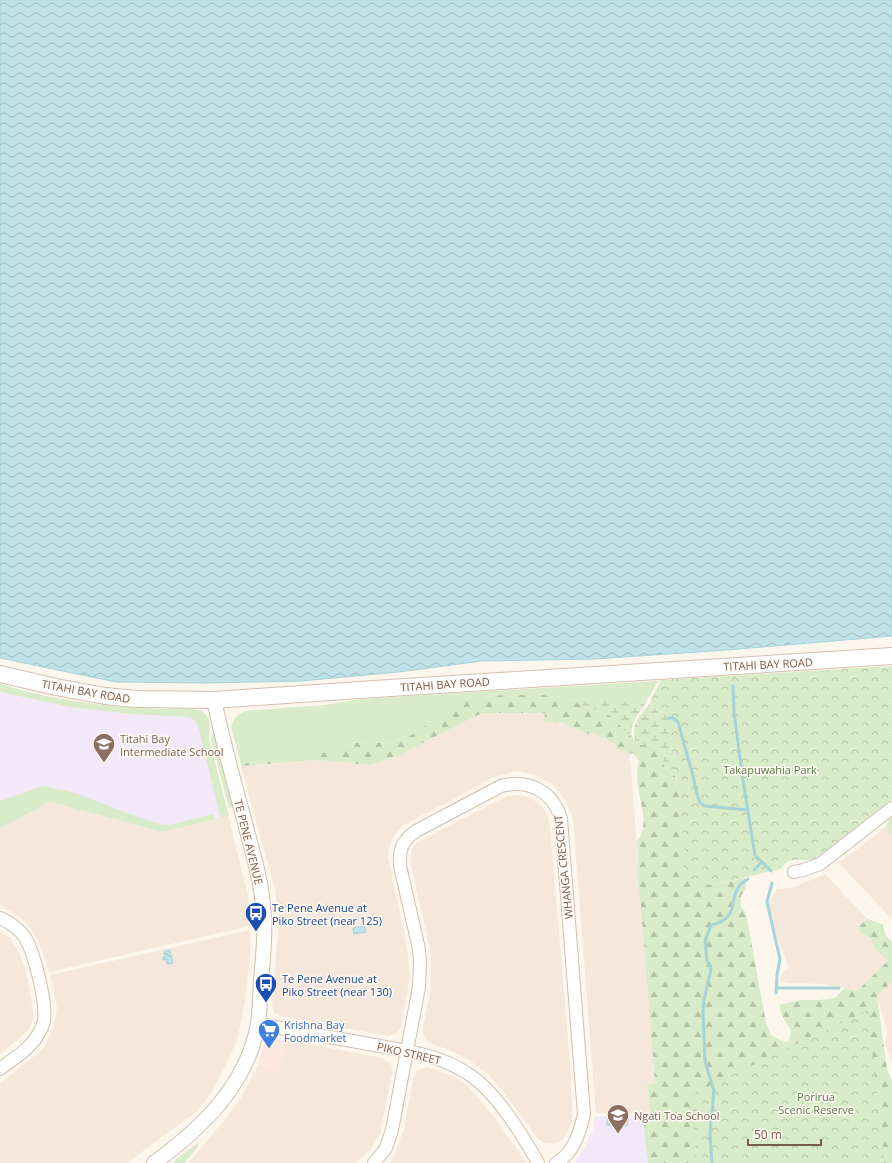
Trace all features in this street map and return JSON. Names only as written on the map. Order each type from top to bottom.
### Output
[{"type":"main road","name":"TITAHI BAY ROAD","points":[[0,674],[56,687],[105,696],[136,699],[214,700],[892,656]]},
{"type":"street","name":"TE PENE AVENUE","points":[[154,1163],[189,1137],[223,1101],[243,1067],[251,1048],[258,1024],[264,929],[263,905],[256,866],[214,700]]},
{"type":"street","name":"WHANGA CRESCENT","points":[[374,1163],[386,1148],[392,1130],[419,988],[419,949],[400,866],[399,854],[403,843],[416,831],[501,786],[516,783],[539,789],[544,793],[552,801],[559,813],[560,819],[584,1114],[581,1131],[566,1155],[556,1163]]},
{"type":"street","points":[[794,872],[820,864],[892,808]]},
{"type":"street","points":[[0,918],[10,923],[26,938],[32,953],[44,1008],[41,1030],[36,1039],[26,1049],[0,1069]]},
{"type":"street","name":"PIKO STREET","points":[[258,1024],[436,1057],[468,1073],[482,1084],[497,1101],[538,1163]]},
{"type":"shaded area","name":"Titahi Bay Intermediate School","points":[[0,692],[70,707],[129,714],[189,717],[195,721],[198,726],[220,817],[163,832],[50,802],[0,828]]},
{"type":"shaded area","points":[[482,713],[546,713],[544,723],[561,722],[587,734],[592,732],[614,744],[621,751],[624,749],[629,755],[638,861],[637,875],[641,906],[655,1084],[647,1085],[650,1115],[596,1113],[573,819],[564,798],[551,783],[532,774],[516,771],[494,777],[404,825],[395,834],[390,844],[388,857],[407,947],[410,976],[401,1027],[396,1034],[388,1036],[280,1016],[274,1012],[272,1004],[278,934],[278,915],[275,890],[241,766],[316,760],[371,765],[397,756]]},
{"type":"shaded area","points":[[519,795],[529,797],[540,804],[548,816],[550,827],[570,1062],[572,1108],[572,1121],[570,1127],[562,1140],[554,1144],[544,1143],[538,1139],[506,1095],[488,1074],[469,1060],[427,1041],[422,1032],[431,988],[431,960],[429,944],[410,862],[412,849],[415,844],[422,840],[507,796]]},
{"type":"shaded area","points":[[50,802],[163,832],[228,815],[248,896],[250,926],[49,972],[42,949],[31,929],[18,915],[0,905],[0,828]]},
{"type":"shaded area","points":[[886,827],[892,834],[892,919],[839,863]]},
{"type":"shaded area","points":[[825,874],[892,945],[892,958],[857,991],[825,984],[789,983],[780,981],[782,973],[789,968],[775,931],[769,902],[777,889],[792,888]]},
{"type":"shaded area","points":[[250,930],[251,948],[245,1002],[237,1041],[212,1092],[197,1111],[127,1163],[0,1163],[0,1084],[44,1048],[54,1026],[57,1008],[50,975]]},
{"type":"shaded area","points":[[0,932],[10,938],[20,954],[27,977],[34,1016],[29,1029],[0,1054]]},
{"type":"shaded area","points":[[892,982],[892,1064],[885,1043],[887,1031],[877,996]]},
{"type":"shaded area","points":[[270,1039],[288,1040],[278,1074],[258,1065],[264,1044]]},
{"type":"shaded area","points":[[288,1040],[382,1058],[390,1063],[392,1067],[392,1074],[380,1133],[371,1149],[356,1163],[188,1163],[223,1122],[240,1099],[258,1065],[278,1073]]},
{"type":"shaded area","points":[[427,1067],[454,1077],[466,1084],[496,1119],[526,1163],[389,1163],[393,1158],[404,1129],[413,1080],[417,1070]]},
{"type":"shaded area","name":"Ngati Toa School","points":[[595,1116],[645,1119],[644,1127],[648,1163],[575,1163],[593,1130]]},
{"type":"green space","name":"Takapuwahia Park","points":[[892,666],[892,799],[816,858],[809,860],[789,861],[781,869],[711,885],[691,883],[686,874],[681,810],[667,715],[649,704],[661,680]]},
{"type":"green space","points":[[658,681],[645,704],[566,699],[543,695],[505,695],[461,699],[416,733],[388,744],[373,742],[353,743],[335,750],[304,757],[241,764],[231,727],[236,717],[245,711],[325,705],[361,699]]},
{"type":"green space","points":[[0,684],[20,690],[79,702],[140,708],[189,708],[203,712],[209,721],[209,740],[229,816],[220,817],[198,726],[195,721],[189,717],[129,714],[70,707],[0,692]]},
{"type":"green space","points":[[505,695],[543,695],[566,699],[611,716],[640,745],[647,745],[656,748],[662,756],[664,766],[676,777],[681,810],[711,885],[745,878],[746,888],[741,896],[741,906],[746,913],[766,1023],[771,1035],[784,1042],[789,1041],[791,1030],[783,1018],[779,1005],[800,1000],[835,998],[845,988],[857,991],[888,961],[876,950],[871,939],[860,933],[859,926],[868,919],[882,924],[886,936],[892,941],[892,982],[877,996],[887,1069],[892,1081],[892,1163],[648,1163],[644,1127],[646,1115],[650,1115],[647,1084],[655,1083],[641,906],[637,875],[637,841],[643,827],[643,818],[637,782],[639,761],[633,753],[629,755],[624,749],[621,752],[614,744],[592,732],[587,734],[561,722],[543,723],[545,713],[482,713],[397,756],[371,765],[316,760],[241,766],[241,764],[304,757],[335,750],[353,743],[373,742],[388,744],[416,733],[461,699]]},
{"type":"green space","points":[[566,699],[640,702],[645,704],[633,723],[632,738],[611,716]]},
{"type":"green space","points":[[649,704],[667,715],[676,777],[664,766],[662,756],[656,748],[647,745],[640,745],[635,740],[635,724]]},
{"type":"green space","points":[[213,729],[233,807],[229,808],[211,740]]},
{"type":"green space","points":[[42,786],[72,792],[152,822],[169,825],[213,814],[215,819],[163,832],[50,802],[0,828],[0,801]]},
{"type":"green space","points":[[892,814],[892,834],[886,827]]},
{"type":"green space","name":"Porirua Scenic Reserve","points":[[868,1010],[884,1163],[696,1163],[692,1094]]},
{"type":"green space","points":[[198,1143],[198,1146],[185,1163],[174,1163],[175,1160]]},
{"type":"water","points":[[0,0],[892,0],[892,636],[727,650],[594,659],[482,661],[399,672],[301,681],[208,683],[116,682],[0,658]]},
{"type":"water","points":[[362,924],[364,924],[366,932],[354,934],[353,928],[362,926]]},
{"type":"water","points":[[170,950],[173,963],[167,964],[166,959],[163,960],[163,957],[165,957],[164,952]]},
{"type":"water","points":[[607,1118],[628,1119],[627,1126],[607,1125]]},
{"type":"waterway","points":[[733,686],[734,711],[742,774],[755,855],[771,871]]},
{"type":"waterway","points":[[668,718],[673,718],[678,722],[700,803],[705,806],[748,810]]},
{"type":"waterway","points":[[754,870],[762,862]]},
{"type":"waterway","points":[[712,1163],[710,1133],[714,1091],[705,1061],[703,1012],[704,1000],[711,969],[707,960],[705,941],[711,925],[721,922],[728,917],[736,891],[741,884],[748,879]]},
{"type":"waterway","points":[[772,883],[767,902],[780,959],[776,993]]},
{"type":"waterway","points":[[776,988],[839,988]]},
{"type":"place","name":"Titahi Bay Intermediate School","points":[[104,764]]},
{"type":"place","name":"Te Pene Avenue at Piko Street (near 125)","points":[[256,932]]},
{"type":"place","name":"Te Pene Avenue at Piko Street (near 130)","points":[[266,1004]]},
{"type":"place","name":"Krishna Bay Foodmarket","points":[[269,1050]]},
{"type":"place","name":"Ngati Toa School","points":[[618,1134]]}]
